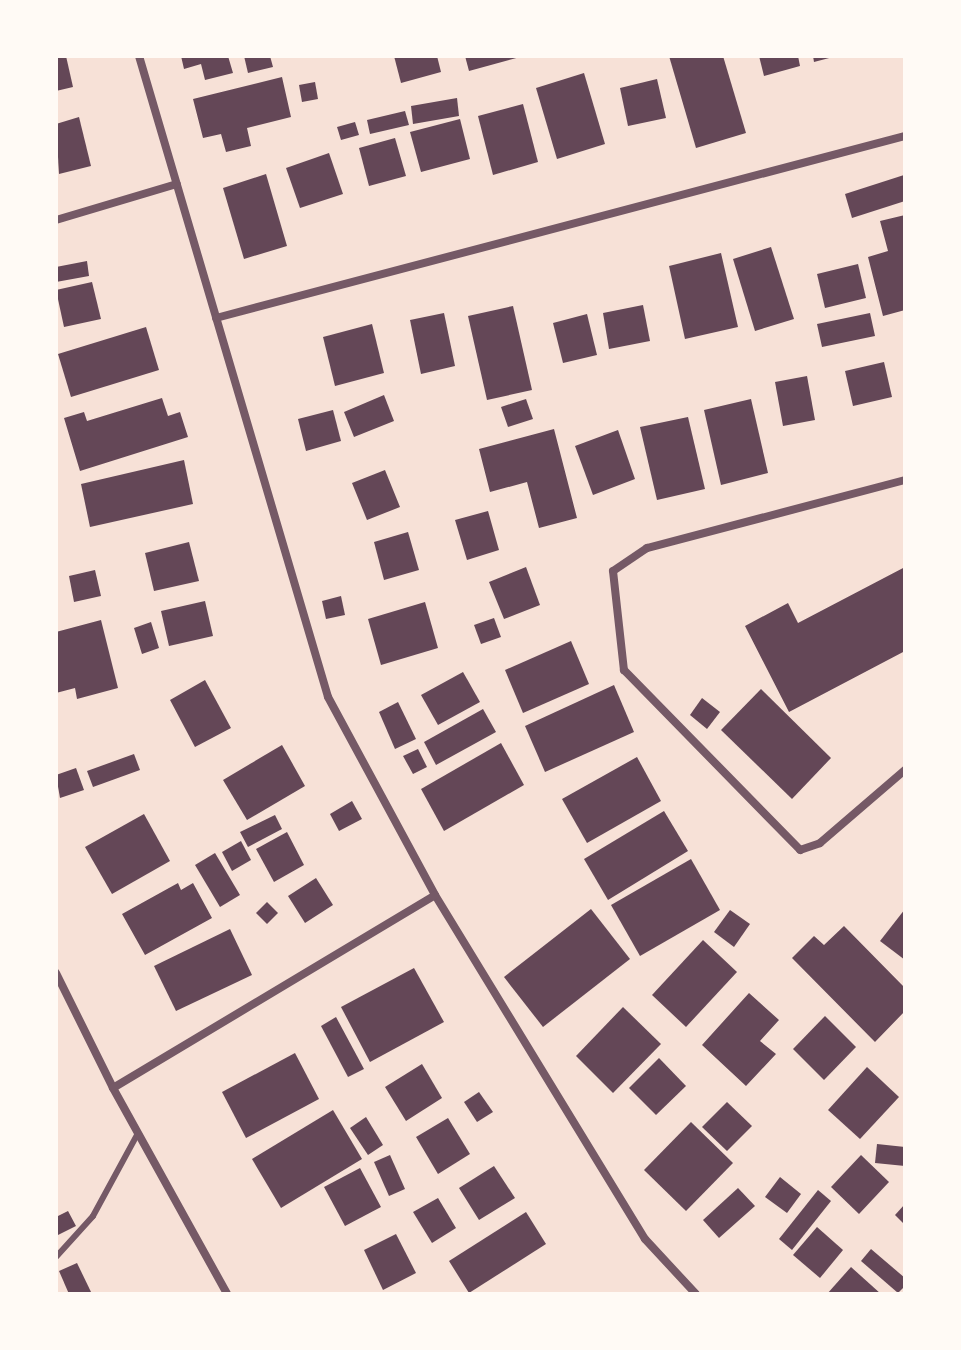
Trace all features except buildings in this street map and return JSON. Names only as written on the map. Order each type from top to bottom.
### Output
[{"type":"street","points":[[139,56],[328,697],[435,895],[645,1239],[696,1294]]},
{"type":"street","points":[[216,318],[905,136]]},
{"type":"street","points":[[56,220],[177,184]]},
{"type":"street","points":[[905,480],[647,548],[613,571],[624,670],[800,850],[820,843],[905,770]]},
{"type":"street","points":[[113,1088],[435,895]]},
{"type":"street","points":[[56,973],[113,1088],[227,1294]]},
{"type":"lane","points":[[56,1257],[93,1216],[138,1133]]}]
